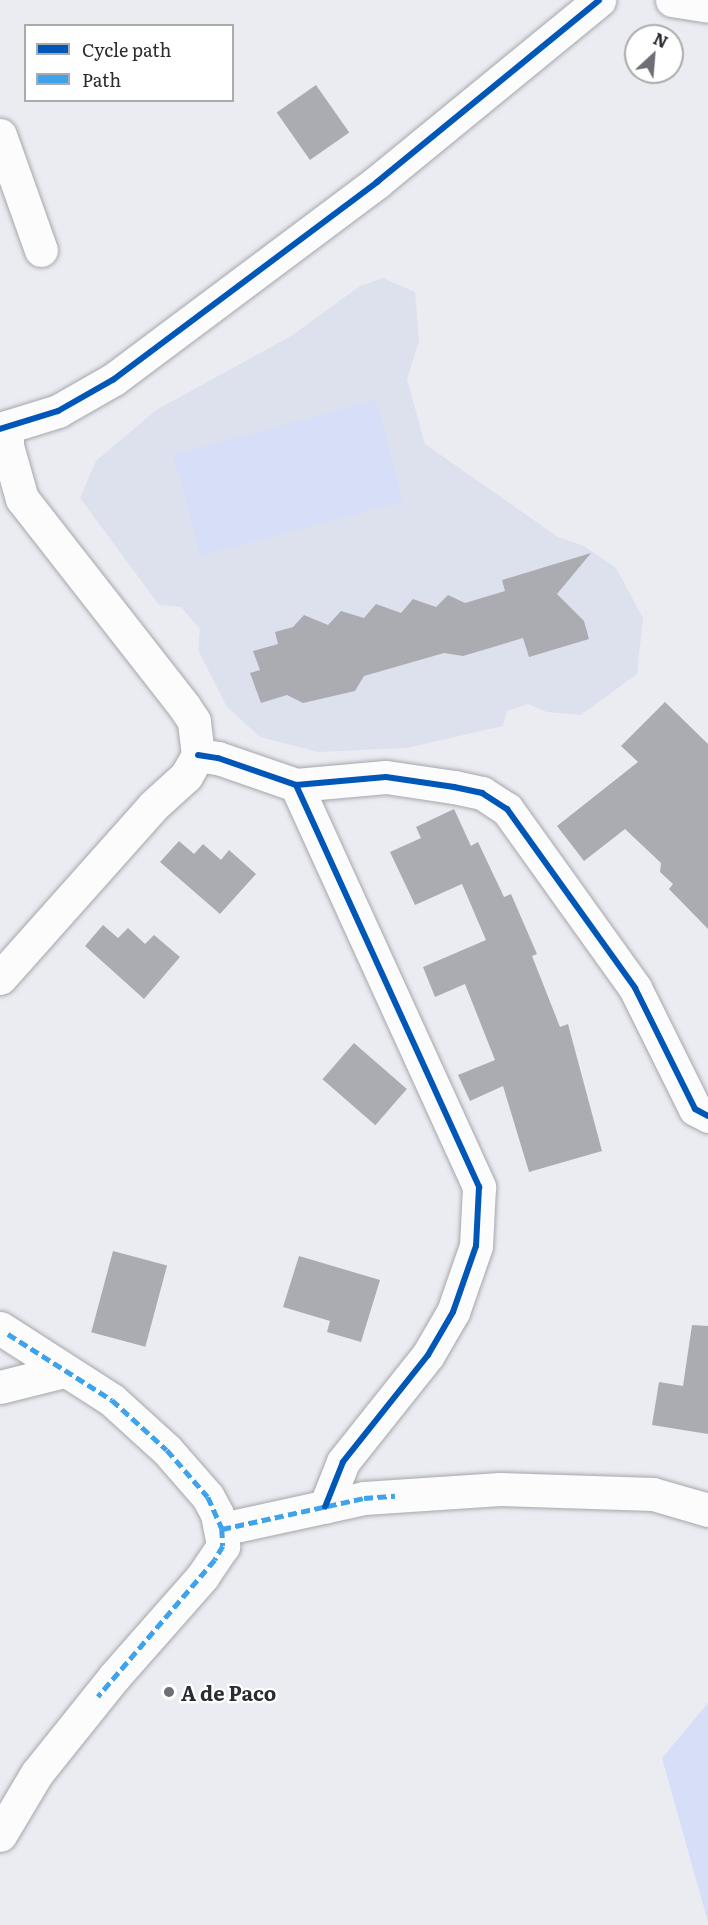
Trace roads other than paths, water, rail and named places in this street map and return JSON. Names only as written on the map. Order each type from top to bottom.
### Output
[{"type":"street","points":[[0,978],[153,806],[186,776],[198,755],[196,729],[184,706],[22,499],[3,428],[58,411],[114,379],[378,182],[599,0]]},
{"type":"street","points":[[672,0],[708,6]]},
{"type":"street","points":[[0,135],[41,250]]},
{"type":"street","points":[[198,755],[218,758],[296,785],[386,777],[482,793],[507,809],[635,988],[695,1109],[708,1116]]},
{"type":"street","points":[[296,785],[479,1187],[476,1246],[453,1312],[428,1355],[343,1462],[325,1507]]},
{"type":"street","points":[[0,1328],[112,1400],[167,1450],[208,1497],[222,1529],[223,1546],[215,1560],[37,1773],[0,1835]]},
{"type":"street","points":[[0,1387],[64,1371]]},
{"type":"street","points":[[222,1529],[364,1498],[500,1489],[593,1490],[653,1494],[708,1510]]},
{"type":"place","name":"A de Paco","points":[[169,1692]]}]
